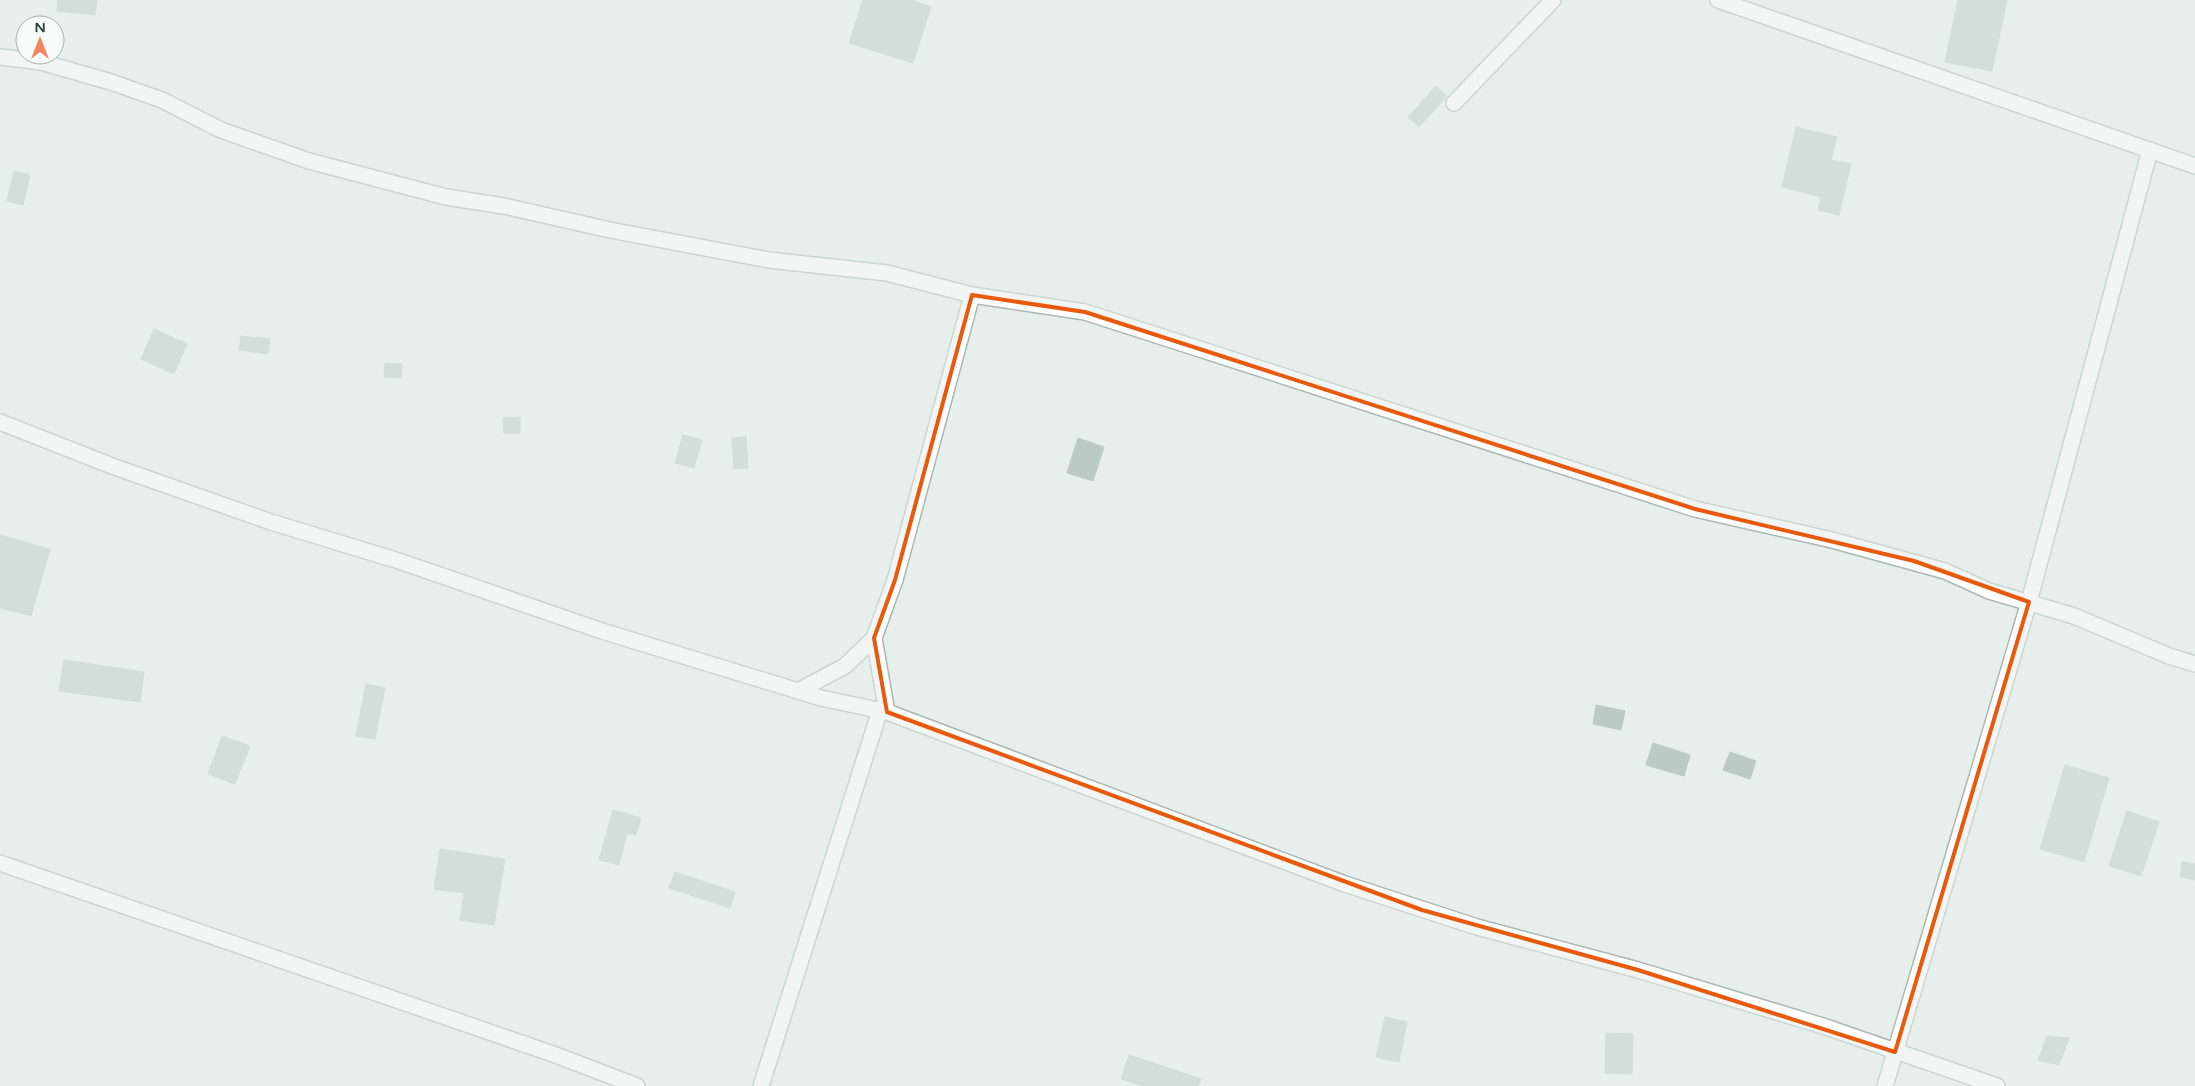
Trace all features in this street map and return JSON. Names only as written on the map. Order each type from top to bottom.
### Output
[{"type":"street","points":[[1454,103],[1553,0]]},
{"type":"street","points":[[1718,0],[2195,166]]},
{"type":"street","points":[[0,57],[41,62],[111,82],[162,100],[221,130],[246,140],[358,176],[446,197],[504,206],[690,246],[769,260],[887,273],[972,295],[1085,312],[1694,509],[1832,540],[1945,570],[1989,591],[2074,616],[2169,656],[2195,664]]},
{"type":"street","points":[[1885,1086],[2029,602],[2150,150]]},
{"type":"street","points":[[798,691],[845,666],[874,638],[896,580],[972,295]]},
{"type":"street","points":[[0,422],[112,466],[271,522],[399,561],[602,631],[798,691],[884,711],[1379,896],[1477,927],[1638,970],[1823,1026],[1997,1086]]},
{"type":"street","points":[[761,1086],[884,711],[874,638]]},
{"type":"street","points":[[0,863],[553,1054],[637,1086]]},
{"type":"highlighted area","points":[[972,295],[1085,312],[1695,509],[1914,561],[2029,602],[1895,1052],[1638,970],[1422,910],[887,712],[874,638],[895,580]]},
{"type":"building","points":[[58,0],[97,0],[95,15],[57,11]]},
{"type":"building","points":[[863,0],[910,0],[931,7],[913,63],[849,43]]},
{"type":"building","points":[[1958,0],[2007,0],[1992,71],[1945,62]]},
{"type":"building","points":[[1436,86],[1447,96],[1419,127],[1408,117]]},
{"type":"building","points":[[1796,127],[1837,137],[1831,160],[1851,164],[1839,215],[1818,210],[1821,197],[1782,187]]},
{"type":"building","points":[[14,171],[30,175],[23,205],[7,201]]},
{"type":"building","points":[[154,329],[187,344],[174,374],[141,359]]},
{"type":"building","points":[[241,336],[270,339],[268,354],[239,350]]},
{"type":"building","points":[[385,363],[402,364],[401,378],[384,377]]},
{"type":"building","points":[[520,417],[520,433],[504,433],[503,418]]},
{"type":"building","points":[[683,435],[702,440],[694,468],[675,463]]},
{"type":"building","points":[[746,437],[748,468],[734,469],[732,438]]},
{"type":"building","points":[[1078,438],[1104,447],[1093,481],[1067,473]]},
{"type":"building","points":[[0,535],[50,549],[31,616],[0,608]]},
{"type":"building","points":[[64,660],[144,672],[140,702],[59,691]]},
{"type":"building","points":[[366,684],[385,688],[375,739],[356,736]]},
{"type":"building","points":[[1596,705],[1625,711],[1621,730],[1593,724]]},
{"type":"building","points":[[222,736],[250,746],[235,784],[208,774]]},
{"type":"building","points":[[1653,743],[1690,755],[1684,776],[1646,765]]},
{"type":"building","points":[[1730,752],[1756,761],[1750,779],[1723,770]]},
{"type":"building","points":[[2065,765],[2109,778],[2084,862],[2040,849]]},
{"type":"building","points":[[613,810],[641,818],[636,835],[627,833],[619,865],[599,860]]},
{"type":"building","points":[[2127,811],[2159,822],[2141,876],[2109,866]]},
{"type":"building","points":[[440,849],[505,859],[494,925],[460,920],[464,893],[434,889]]},
{"type":"building","points":[[2182,862],[2195,864],[2195,880],[2180,877]]},
{"type":"building","points":[[675,872],[735,892],[730,908],[669,888]]},
{"type":"building","points":[[1385,1017],[1407,1022],[1399,1062],[1376,1057]]},
{"type":"building","points":[[1606,1033],[1633,1034],[1632,1074],[1605,1073]]},
{"type":"building","points":[[2047,1036],[2069,1038],[2059,1065],[2038,1060]]},
{"type":"building","points":[[1129,1055],[1201,1079],[1198,1086],[1143,1086],[1121,1079]]}]
